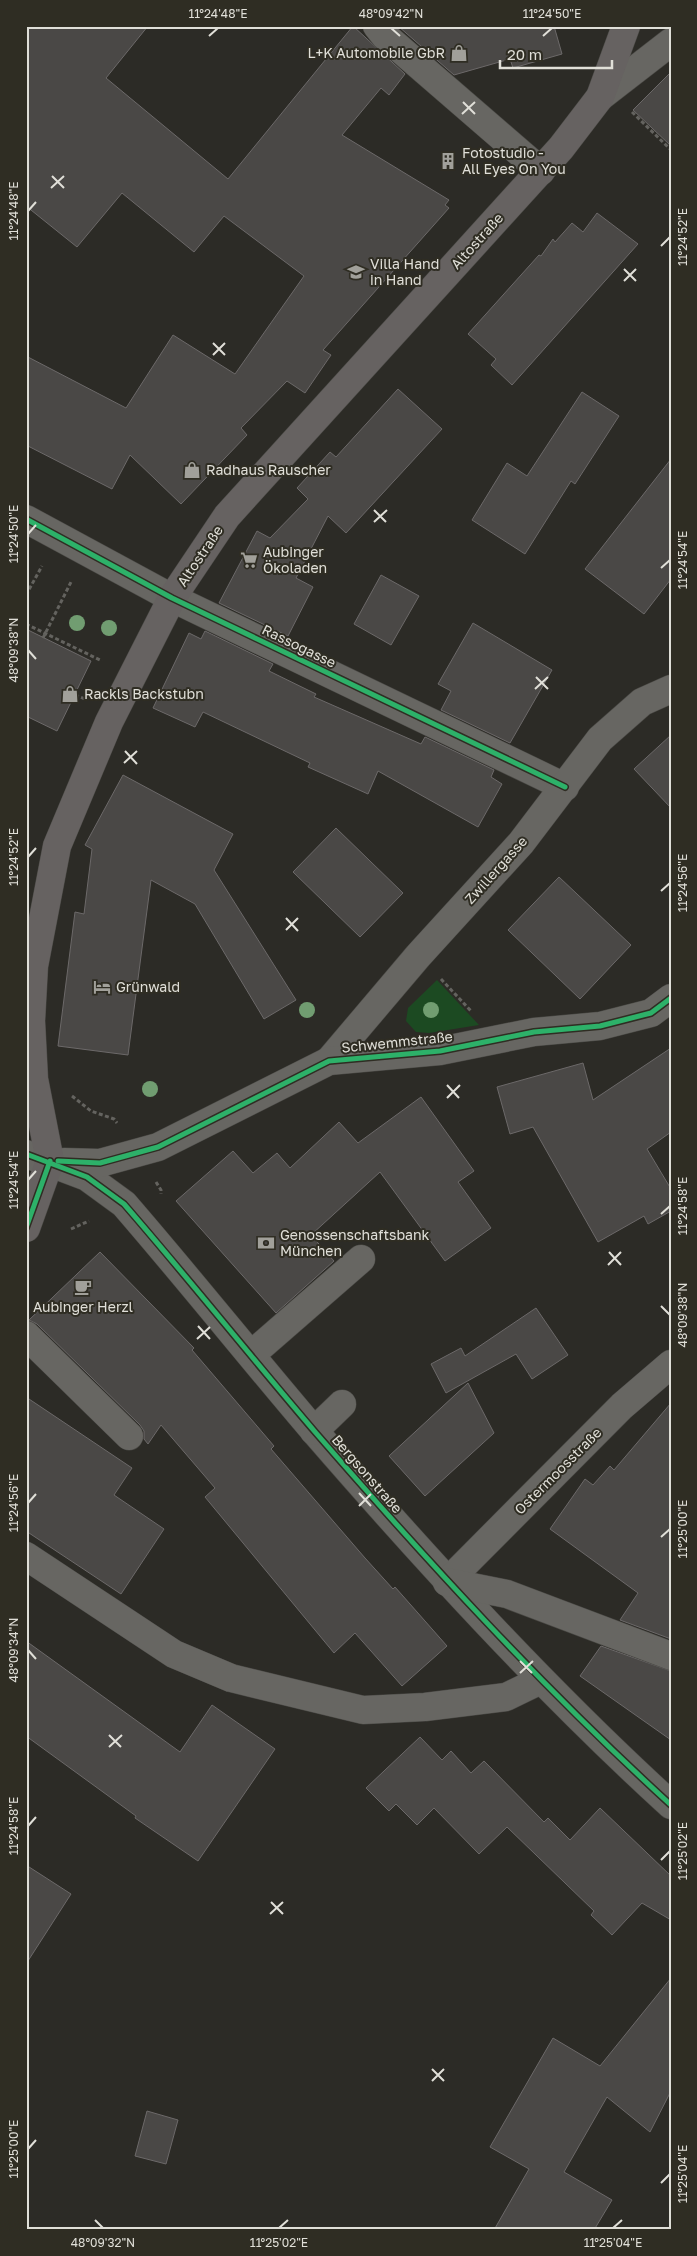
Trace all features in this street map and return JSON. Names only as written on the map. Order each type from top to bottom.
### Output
[{"type":"main road","name":"Altostraße","points":[[38,1158],[30,972],[57,846],[109,722],[172,598],[227,516],[561,148],[600,97],[626,26]]},
{"type":"main road","points":[[26,1228],[38,1158]]},
{"type":"street","points":[[377,26],[385,36],[540,171]]},
{"type":"street","points":[[600,97],[671,42]]},
{"type":"street","name":"Rassogasse","points":[[26,519],[172,598],[565,787]]},
{"type":"street","name":"Zwillergasse","points":[[329,1061],[418,956],[521,843],[600,739],[642,702],[671,689]]},
{"type":"street","name":"Schwemmstraße","points":[[38,1158],[100,1163],[158,1147],[329,1061],[440,1051],[534,1032],[600,1026],[651,1013],[671,998]]},
{"type":"street","name":"Bergsonstraße","points":[[38,1158],[87,1177],[124,1204],[252,1354],[314,1431],[447,1582],[605,1745],[671,1805]]},
{"type":"street","points":[[252,1354],[361,1259]]},
{"type":"street","points":[[26,1335],[129,1436]]},
{"type":"street","name":"Ostermoosstraße","points":[[447,1582],[622,1406],[671,1364]]},
{"type":"street","points":[[314,1431],[342,1404]]},
{"type":"street","points":[[26,1556],[174,1654],[231,1678],[362,1710],[425,1708],[506,1697],[541,1680]]},
{"type":"street","points":[[447,1582],[507,1594],[671,1656]]},
{"type":"path","points":[[628,108],[660,137],[671,150]]},
{"type":"path","points":[[26,595],[42,564]]},
{"type":"path","points":[[43,638],[72,582]]},
{"type":"path","points":[[26,624],[110,665]]},
{"type":"path","points":[[418,956],[473,1014]]},
{"type":"path","points":[[67,1087],[72,1095],[91,1111],[114,1119],[117,1124]]},
{"type":"green space","points":[[437,980],[479,1025],[429,1033],[416,1032],[406,1021],[408,1008]]},
{"type":"building","points":[[26,26],[148,26],[106,78],[228,179],[353,26],[405,74],[389,95],[381,88],[342,135],[449,200],[445,205],[449,208],[323,350],[331,355],[305,393],[287,381],[241,428],[247,435],[181,504],[130,455],[112,489],[26,445],[26,356],[126,408],[173,335],[235,374],[304,276],[224,216],[194,252],[122,193],[77,247],[26,206]]},
{"type":"building","points":[[398,26],[554,26],[562,54],[513,68],[510,59],[454,75]]},
{"type":"building","points":[[671,72],[671,146],[633,110]]},
{"type":"building","points":[[597,213],[638,244],[512,385],[491,365],[496,359],[468,334],[539,255],[541,256],[553,239],[555,242],[572,223],[583,232]]},
{"type":"building","points":[[398,389],[442,429],[346,533],[328,516],[296,578],[313,587],[288,636],[219,603],[257,531],[270,538],[308,499],[297,488],[330,452],[336,457]]},
{"type":"building","points":[[582,392],[619,416],[575,484],[571,481],[525,554],[472,520],[507,463],[527,476]]},
{"type":"building","points":[[671,459],[671,579],[644,614],[585,569]]},
{"type":"building","points":[[381,575],[419,596],[391,645],[354,624]]},
{"type":"building","points":[[473,623],[552,670],[510,743],[441,710],[451,691],[438,684]]},
{"type":"building","points":[[26,629],[91,661],[57,731],[26,716]]},
{"type":"building","points":[[205,631],[273,664],[269,671],[316,694],[314,697],[421,744],[425,737],[494,770],[491,777],[502,784],[478,827],[378,771],[368,794],[308,767],[310,763],[203,712],[195,727],[153,708],[189,633],[201,639]]},
{"type":"building","points":[[671,735],[671,808],[634,769]]},
{"type":"building","points":[[123,775],[233,834],[214,870],[296,1000],[264,1019],[195,904],[151,880],[128,1055],[58,1046],[75,912],[84,914],[92,849],[85,845]]},
{"type":"building","points":[[336,828],[403,893],[360,937],[293,872]]},
{"type":"building","points":[[559,877],[631,945],[580,999],[508,930]]},
{"type":"building","points":[[671,1048],[671,1132],[647,1149],[671,1189],[671,1211],[648,1224],[644,1216],[598,1242],[533,1127],[510,1134],[497,1087],[583,1063],[593,1100]]},
{"type":"building","points":[[421,1097],[474,1171],[458,1182],[491,1228],[445,1261],[380,1172],[311,1235],[334,1261],[276,1313],[176,1201],[233,1151],[253,1173],[277,1153],[290,1168],[339,1122],[358,1143]]},
{"type":"building","points":[[100,1252],[194,1348],[192,1350],[274,1446],[271,1449],[365,1558],[393,1589],[395,1587],[447,1646],[402,1686],[355,1633],[334,1653],[205,1497],[215,1488],[161,1425],[148,1444],[144,1439],[144,1431],[140,1425],[37,1324],[29,1320]]},
{"type":"building","points":[[536,1308],[568,1355],[532,1379],[516,1354],[446,1393],[431,1364],[461,1348],[465,1356]]},
{"type":"building","points":[[468,1383],[494,1433],[425,1496],[389,1456]]},
{"type":"building","points":[[26,1397],[132,1468],[114,1495],[164,1529],[121,1594],[26,1531]]},
{"type":"building","points":[[671,1403],[671,1639],[620,1620],[638,1593],[550,1529],[585,1479],[593,1485],[610,1466],[614,1470]]},
{"type":"building","points":[[26,1641],[180,1752],[212,1705],[275,1749],[198,1861],[135,1818],[136,1816],[26,1736]]},
{"type":"building","points":[[601,1646],[671,1671],[671,1740],[580,1676]]},
{"type":"building","points":[[420,1737],[442,1760],[451,1751],[471,1773],[484,1761],[544,1822],[548,1818],[570,1840],[600,1808],[671,1876],[671,1920],[642,1903],[612,1935],[591,1915],[594,1911],[507,1827],[479,1854],[434,1808],[417,1825],[396,1804],[389,1811],[366,1788]]},
{"type":"building","points":[[26,1865],[71,1894],[26,1964]]},
{"type":"building","points":[[671,1978],[671,2091],[650,2132],[607,2097],[564,2172],[612,2200],[594,2230],[494,2230],[529,2169],[490,2147],[553,2038],[600,2066]]},
{"type":"building","points":[[147,2111],[178,2120],[166,2164],[135,2156]]},
{"type":"cycle path","points":[[26,519],[172,598],[565,787]]},
{"type":"cycle path","points":[[58,1161],[100,1163],[158,1147],[329,1061],[440,1051],[534,1032],[600,1026],[651,1013],[671,998]]},
{"type":"cycle path","points":[[26,1154],[87,1177],[124,1204],[316,1433],[444,1577],[532,1670],[671,1805]]},
{"type":"cycle path","points":[[26,1228],[50,1161]]},
{"type":"place","name":"L+K Automobile GbR","points":[[459,53]]},
{"type":"place","name":"Fotostudio - All Eyes On You","points":[[448,161]]},
{"type":"place","name":"Villa Hand in Hand","points":[[356,272]]},
{"type":"place","name":"Radhaus Rauscher","points":[[192,470]]},
{"type":"place","name":"Aubinger Ökoladen","points":[[249,560]]},
{"type":"place","name":"Rackls Backstubn","points":[[70,694]]},
{"type":"place","name":"Grünwald","points":[[102,987]]},
{"type":"place","name":"Genossenschaftsbank München","points":[[266,1243]]},
{"type":"place","name":"Aubinger Herzl","points":[[83,1287]]}]
